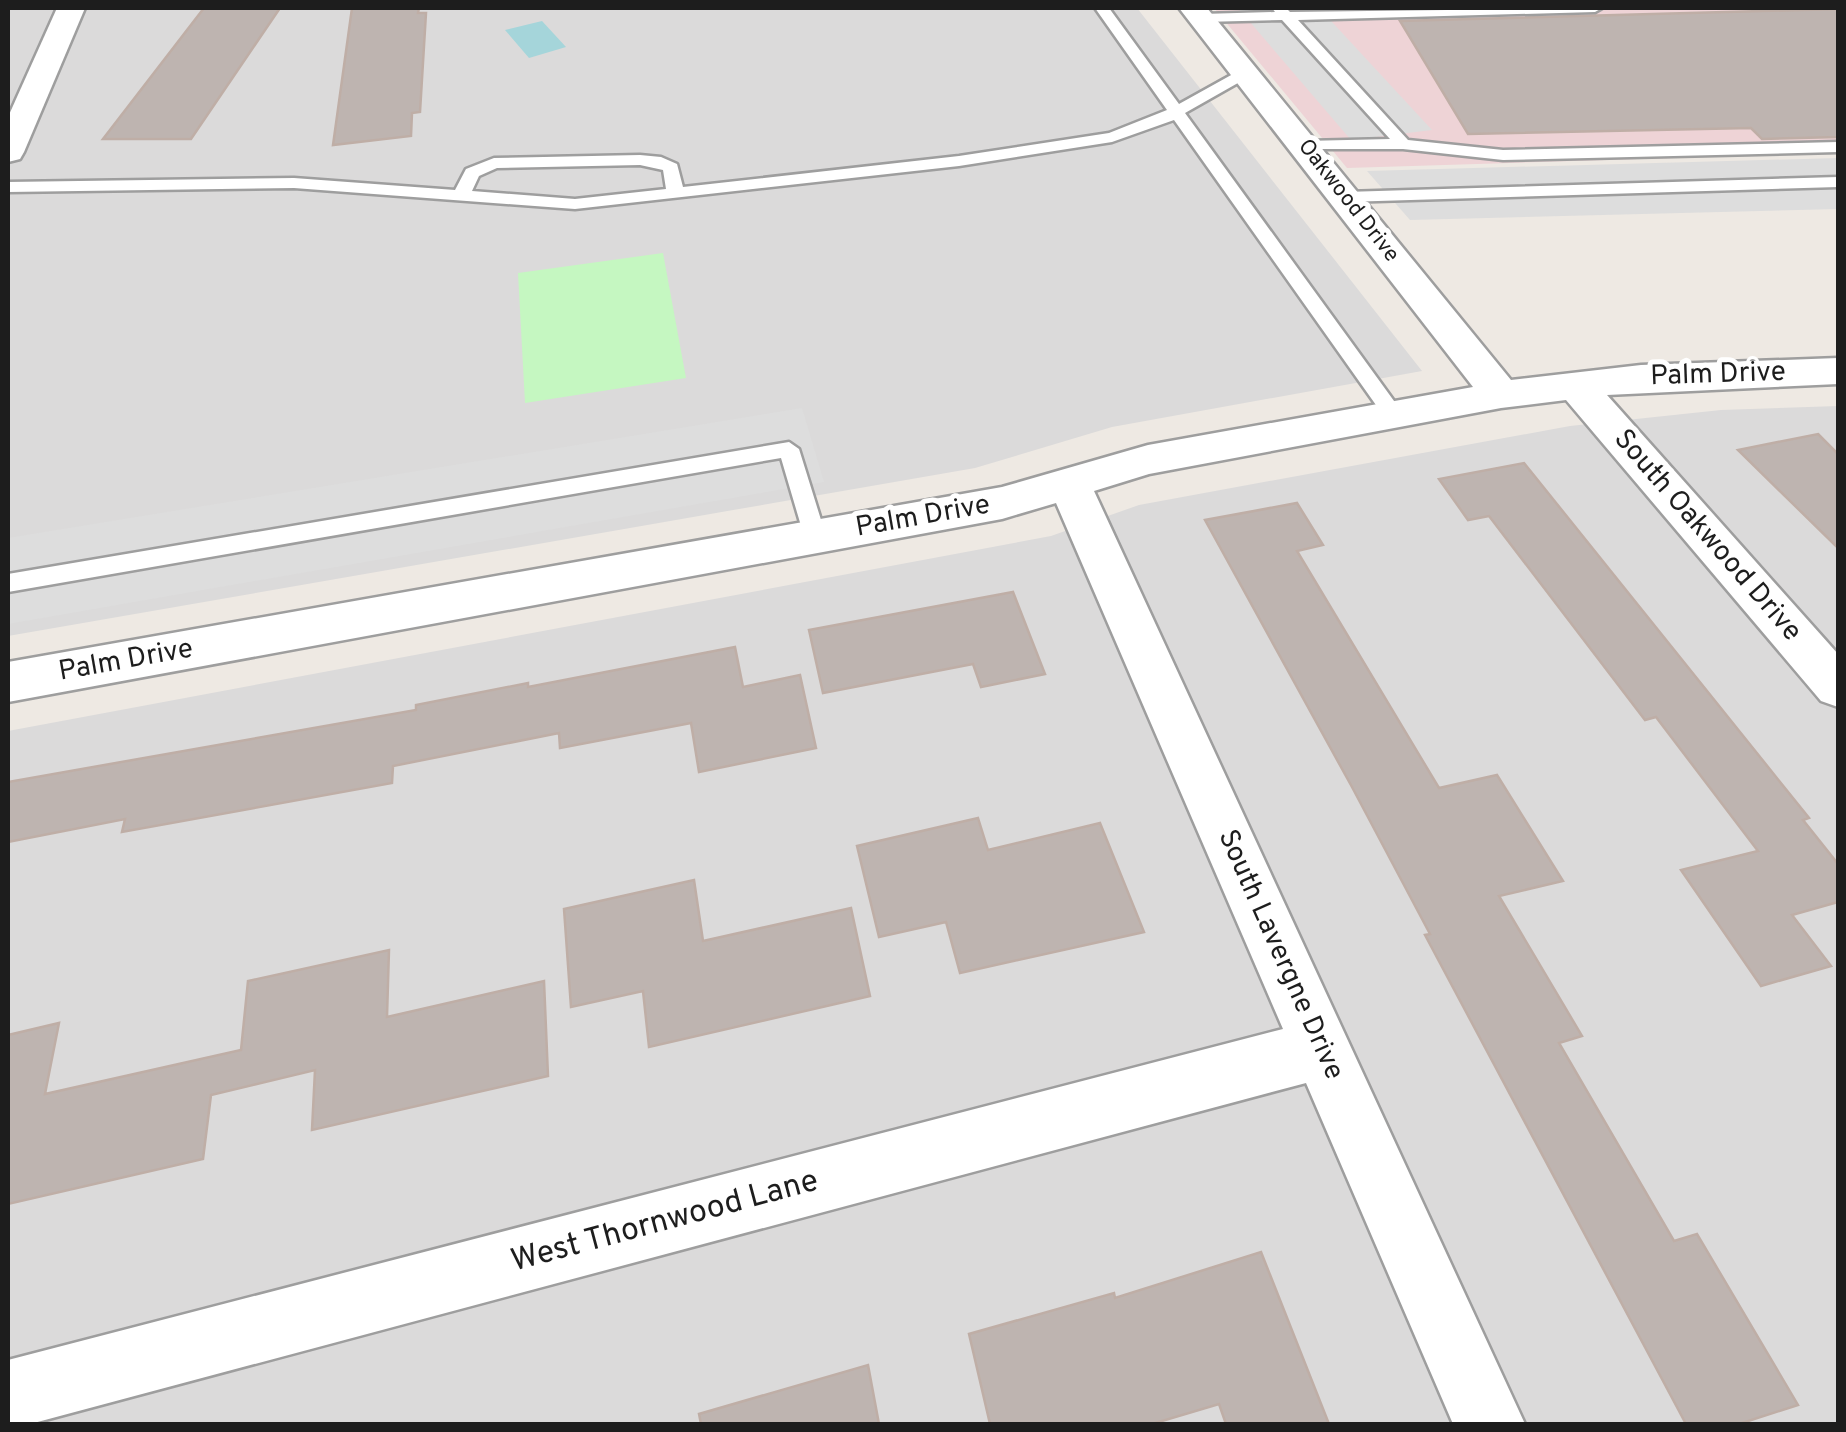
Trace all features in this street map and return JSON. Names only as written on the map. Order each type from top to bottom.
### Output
[{"type":"street","points":[[10,140],[71,8]]},
{"type":"street","name":"Oakwood Drive","points":[[1198,13],[1502,395]]},
{"type":"street","name":"Palm Drive","points":[[8,682],[1002,503],[1148,460],[1502,395],[1689,375],[1838,371]]},
{"type":"street","name":"South Oakwood Drive","points":[[1576,386],[1838,687]]},
{"type":"street","name":"South Lavergne Drive","points":[[1070,486],[1490,1424]]},
{"type":"street","name":"West Thornwood Lane","points":[[8,1395],[1322,1049]]},
{"type":"lane","points":[[1102,8],[1395,416]]},
{"type":"lane","points":[[1198,13],[1594,8]]},
{"type":"lane","points":[[1282,11],[1403,144]]},
{"type":"lane","points":[[8,187],[294,183],[576,204],[1056,148],[1112,137],[1160,122],[1247,72]]},
{"type":"lane","points":[[1305,146],[1403,144],[1503,155],[1838,147]]},
{"type":"lane","points":[[462,194],[472,173],[494,163],[640,160],[654,160],[671,168],[675,192]]},
{"type":"lane","points":[[1346,196],[1838,182]]},
{"type":"lane","points":[[8,583],[788,448],[815,536]]},
{"type":"shaded area","points":[[8,8],[1137,8],[1422,371],[1112,427],[975,468],[8,636]]},
{"type":"shaded area","points":[[1214,8],[1838,8],[1838,153],[1347,168]]},
{"type":"shaded area","points":[[1238,8],[1353,8],[1320,9],[1432,130],[1351,140]]},
{"type":"shaded area","points":[[1838,158],[1838,209],[1410,220],[1367,171]]},
{"type":"shaded area","points":[[1838,406],[1838,1424],[8,1424],[8,731],[1051,536],[1139,505],[1570,426],[1721,410]]},
{"type":"shaded area","points":[[802,408],[824,482],[8,624],[8,538]]},
{"type":"green space","points":[[663,253],[686,378],[525,403],[518,273]]},
{"type":"water","points":[[542,21],[566,47],[529,58],[505,30]]},
{"type":"building","points":[[204,8],[280,8],[191,139],[103,139]]},
{"type":"building","points":[[352,8],[419,8],[418,13],[426,13],[420,112],[412,113],[411,136],[333,145]]},
{"type":"building","points":[[1838,9],[1838,137],[1762,139],[1751,128],[1468,134],[1400,21]]},
{"type":"building","points":[[1818,434],[1838,454],[1838,548],[1738,450]]},
{"type":"building","points":[[1524,463],[1809,818],[1803,820],[1838,864],[1838,902],[1792,915],[1831,966],[1761,986],[1681,870],[1758,851],[1656,717],[1645,720],[1489,516],[1468,520],[1439,479]]},
{"type":"building","points":[[1297,503],[1323,545],[1297,551],[1439,788],[1497,775],[1563,881],[1499,896],[1582,1036],[1559,1043],[1674,1241],[1697,1234],[1798,1405],[1739,1424],[1686,1424],[1425,935],[1430,934],[1352,787],[1205,520]]},
{"type":"building","points":[[1013,592],[1045,674],[981,687],[973,664],[823,693],[809,630]]},
{"type":"building","points":[[735,647],[743,687],[800,675],[816,748],[699,772],[691,723],[560,748],[559,733],[393,766],[392,783],[122,832],[125,819],[8,842],[8,782],[416,710],[416,705]]},
{"type":"building","points":[[978,818],[988,850],[1100,823],[1144,932],[960,973],[946,922],[879,937],[857,846]]},
{"type":"building","points":[[694,880],[703,941],[851,908],[870,996],[649,1047],[643,991],[571,1007],[564,909]]},
{"type":"building","points":[[389,950],[387,1017],[544,981],[548,1076],[312,1130],[315,1070],[211,1095],[203,1159],[8,1204],[8,1035],[59,1023],[45,1094],[241,1050],[248,981]]},
{"type":"building","points":[[1261,1252],[1329,1424],[1226,1424],[1219,1404],[1152,1424],[990,1424],[969,1334],[1114,1293],[1115,1298]]},
{"type":"building","points":[[868,1365],[879,1424],[701,1424],[699,1414]]}]
